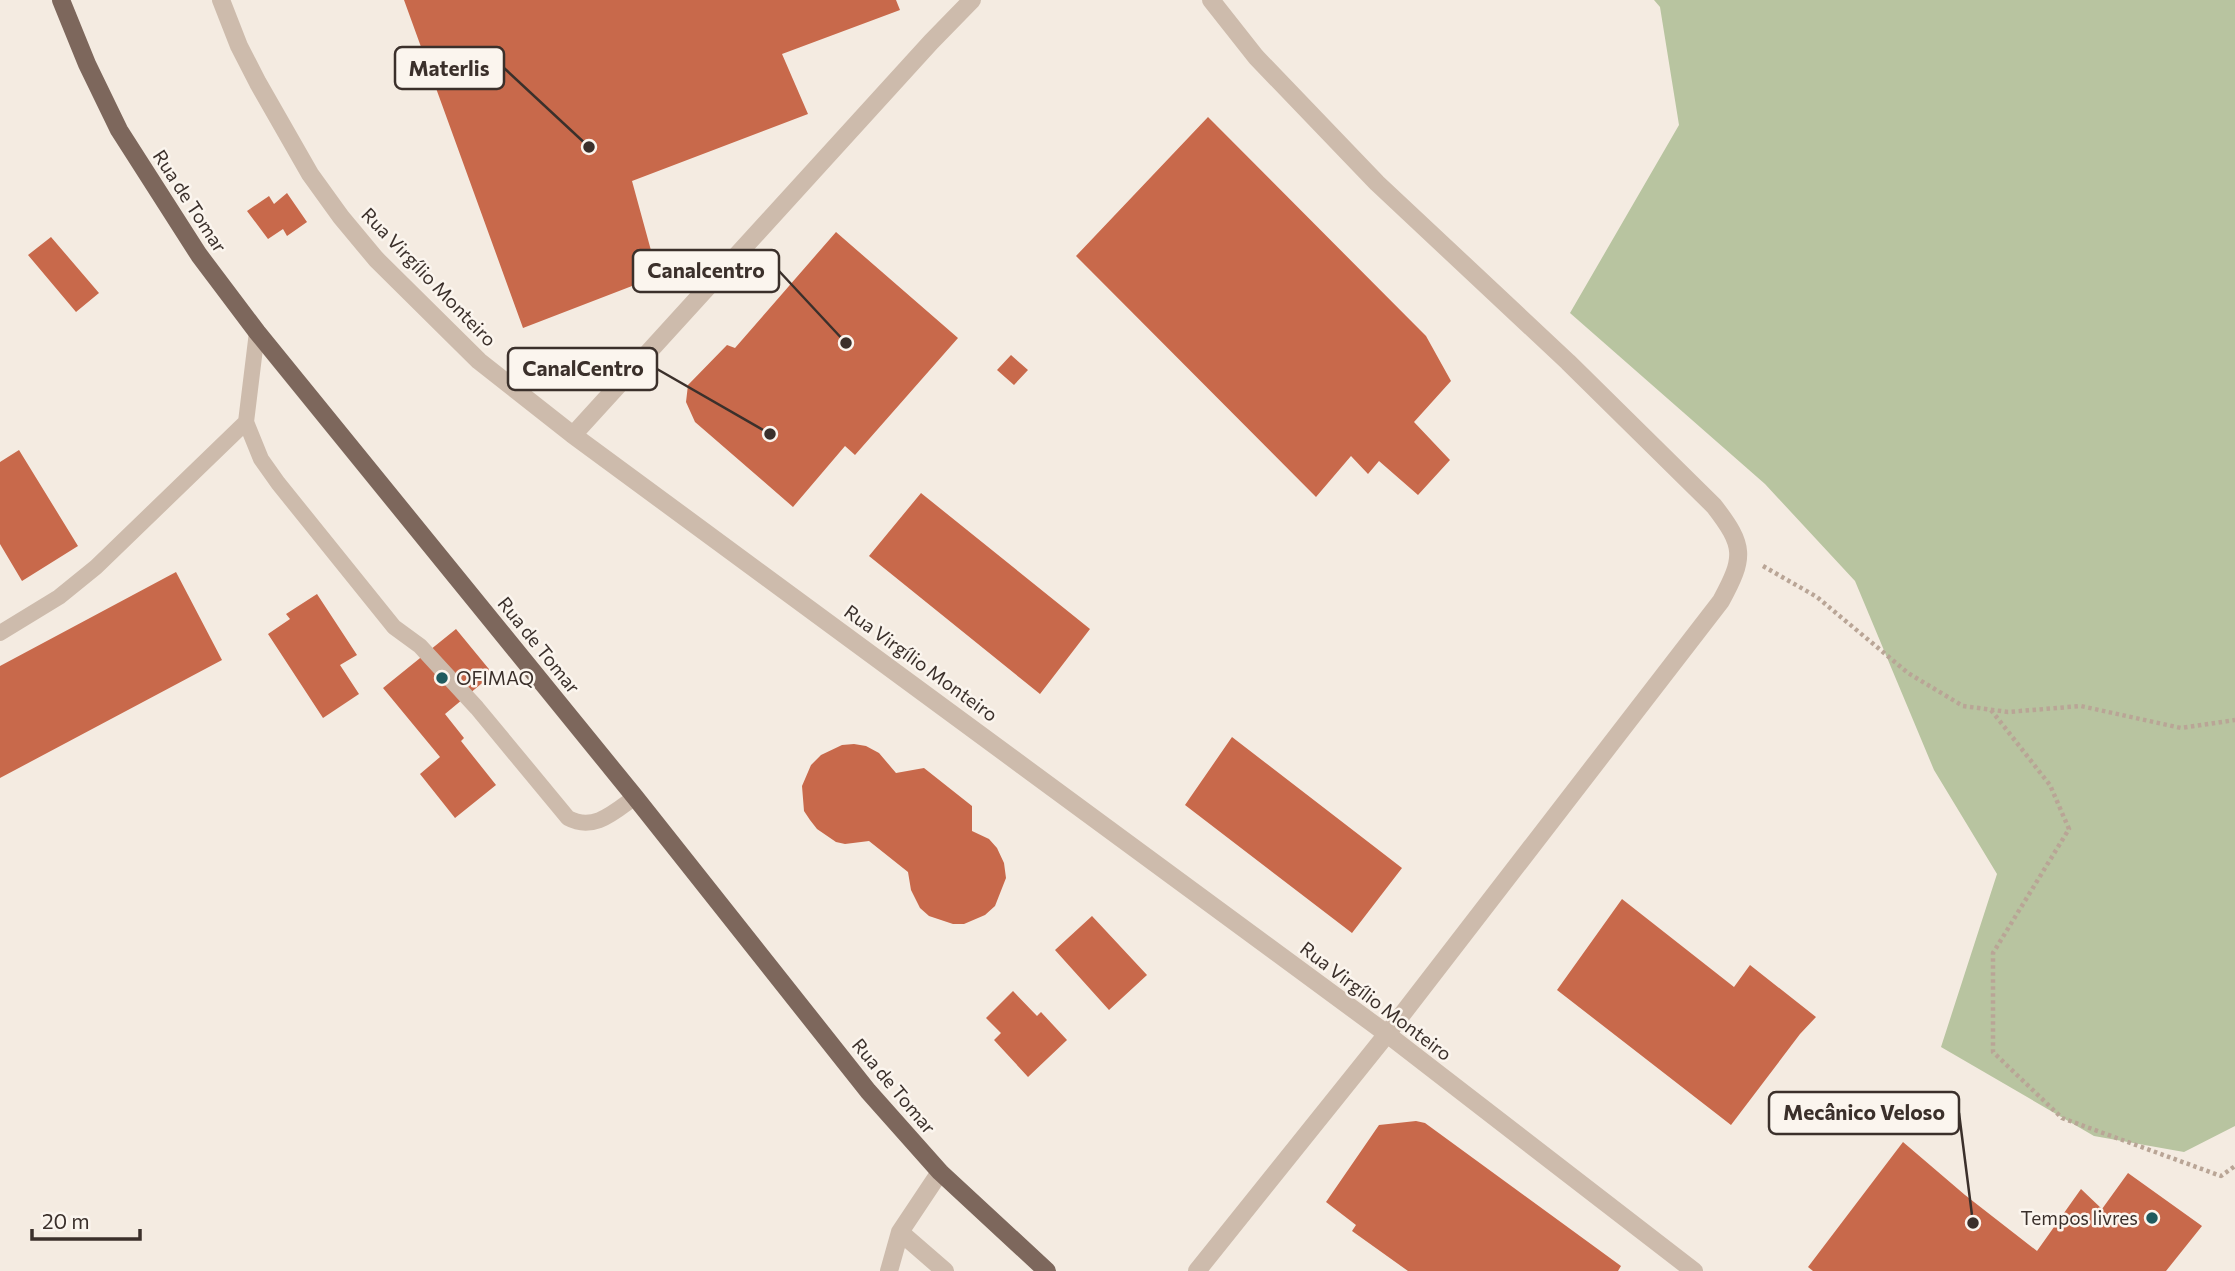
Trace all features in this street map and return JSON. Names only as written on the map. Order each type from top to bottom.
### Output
[{"type":"main road","name":"Rua de Tomar","points":[[61,0],[87,64],[119,130],[199,255],[257,332],[635,797],[869,1091],[940,1172],[1047,1271]]},
{"type":"street","name":"Rua Virgílio Monteiro","points":[[221,0],[239,46],[263,93],[310,174],[376,259],[479,361],[573,435],[1387,1034],[1694,1271]]},
{"type":"street","points":[[573,435],[972,0]]},
{"type":"street","points":[[1197,1271],[1387,1034],[1721,601],[1735,576],[1740,553],[1732,530],[1714,506],[1568,362],[1377,183],[1256,57],[1210,0]]},
{"type":"street","points":[[889,1271],[900,1231],[940,1172]]},
{"type":"street","points":[[900,1231],[945,1271]]},
{"type":"lane","points":[[257,332],[246,422],[261,459],[394,627],[420,646],[477,708],[568,818],[576,822],[597,822],[635,797]]},
{"type":"lane","points":[[0,633],[59,597],[96,568],[246,422]]},
{"type":"path","points":[[1740,553],[1817,597],[1908,673],[1963,706],[2008,712],[2081,706],[2181,728],[2235,720]]},
{"type":"path","points":[[1991,710],[2050,785],[2069,829],[1993,953],[1993,1052],[2062,1118],[2221,1176],[2235,1166]]},
{"type":"green space","points":[[1654,0],[2235,0],[2235,1126],[2184,1152],[2094,1136],[1941,1047],[1997,874],[1934,770],[1855,581],[1765,484],[1570,313],[1679,125],[1660,7]]},
{"type":"building","points":[[404,0],[896,0],[900,10],[782,54],[808,114],[632,181],[658,276],[523,328]]},
{"type":"building","points":[[1208,117],[1426,336],[1451,381],[1414,422],[1450,460],[1418,495],[1379,461],[1368,474],[1351,456],[1316,497],[1076,256]]},
{"type":"building","points":[[287,193],[307,222],[287,236],[283,229],[268,239],[247,211],[269,196],[274,204]]},
{"type":"building","points":[[836,232],[958,338],[855,455],[845,446],[793,507],[695,422],[686,402],[688,385],[727,345],[735,348]]},
{"type":"building","points":[[51,237],[99,293],[76,312],[28,255]]},
{"type":"building","points":[[1011,355],[1028,370],[1014,385],[997,370]]},
{"type":"building","points":[[19,450],[78,546],[22,581],[0,544],[0,462]]},
{"type":"building","points":[[921,493],[1090,629],[1040,694],[869,556]]},
{"type":"building","points":[[176,572],[222,660],[0,778],[0,666]]},
{"type":"building","points":[[317,594],[357,655],[340,665],[359,694],[323,718],[268,634],[290,619],[286,614]]},
{"type":"building","points":[[456,629],[493,674],[445,714],[464,738],[461,741],[496,785],[455,818],[420,774],[440,757],[383,688]]},
{"type":"building","points":[[1232,737],[1402,868],[1352,933],[1185,805]]},
{"type":"building","points":[[842,745],[866,746],[879,753],[896,773],[924,768],[972,806],[972,831],[989,839],[997,848],[1004,863],[1006,878],[995,906],[985,915],[964,924],[953,924],[929,916],[920,908],[911,890],[908,872],[869,841],[845,844],[836,842],[817,829],[810,820],[804,811],[802,786],[811,765],[821,755]]},
{"type":"building","points":[[1622,899],[1734,987],[1750,965],[1816,1017],[1731,1125],[1557,990]]},
{"type":"building","points":[[1092,916],[1147,975],[1109,1010],[1055,950]]},
{"type":"building","points":[[1013,991],[1037,1016],[1041,1012],[1067,1040],[1028,1077],[994,1040],[1001,1033],[986,1018]]},
{"type":"building","points":[[1416,1121],[1425,1123],[1621,1266],[1618,1271],[1408,1271],[1352,1231],[1356,1225],[1326,1202],[1379,1125]]},
{"type":"building","points":[[1903,1142],[2037,1251],[2081,1189],[2102,1209],[2128,1173],[2202,1226],[2166,1271],[1813,1271],[1808,1267]]},
{"type":"place","name":"Materlis","points":[[589,147]]},
{"type":"place","name":"Canalcentro","points":[[846,343]]},
{"type":"place","name":"CanalCentro","points":[[770,434]]},
{"type":"place","name":"OFIMAQ","points":[[442,678]]},
{"type":"place","name":"Tempos livres","points":[[2152,1218]]},
{"type":"place","name":"Mecânico Veloso","points":[[1973,1223]]}]
